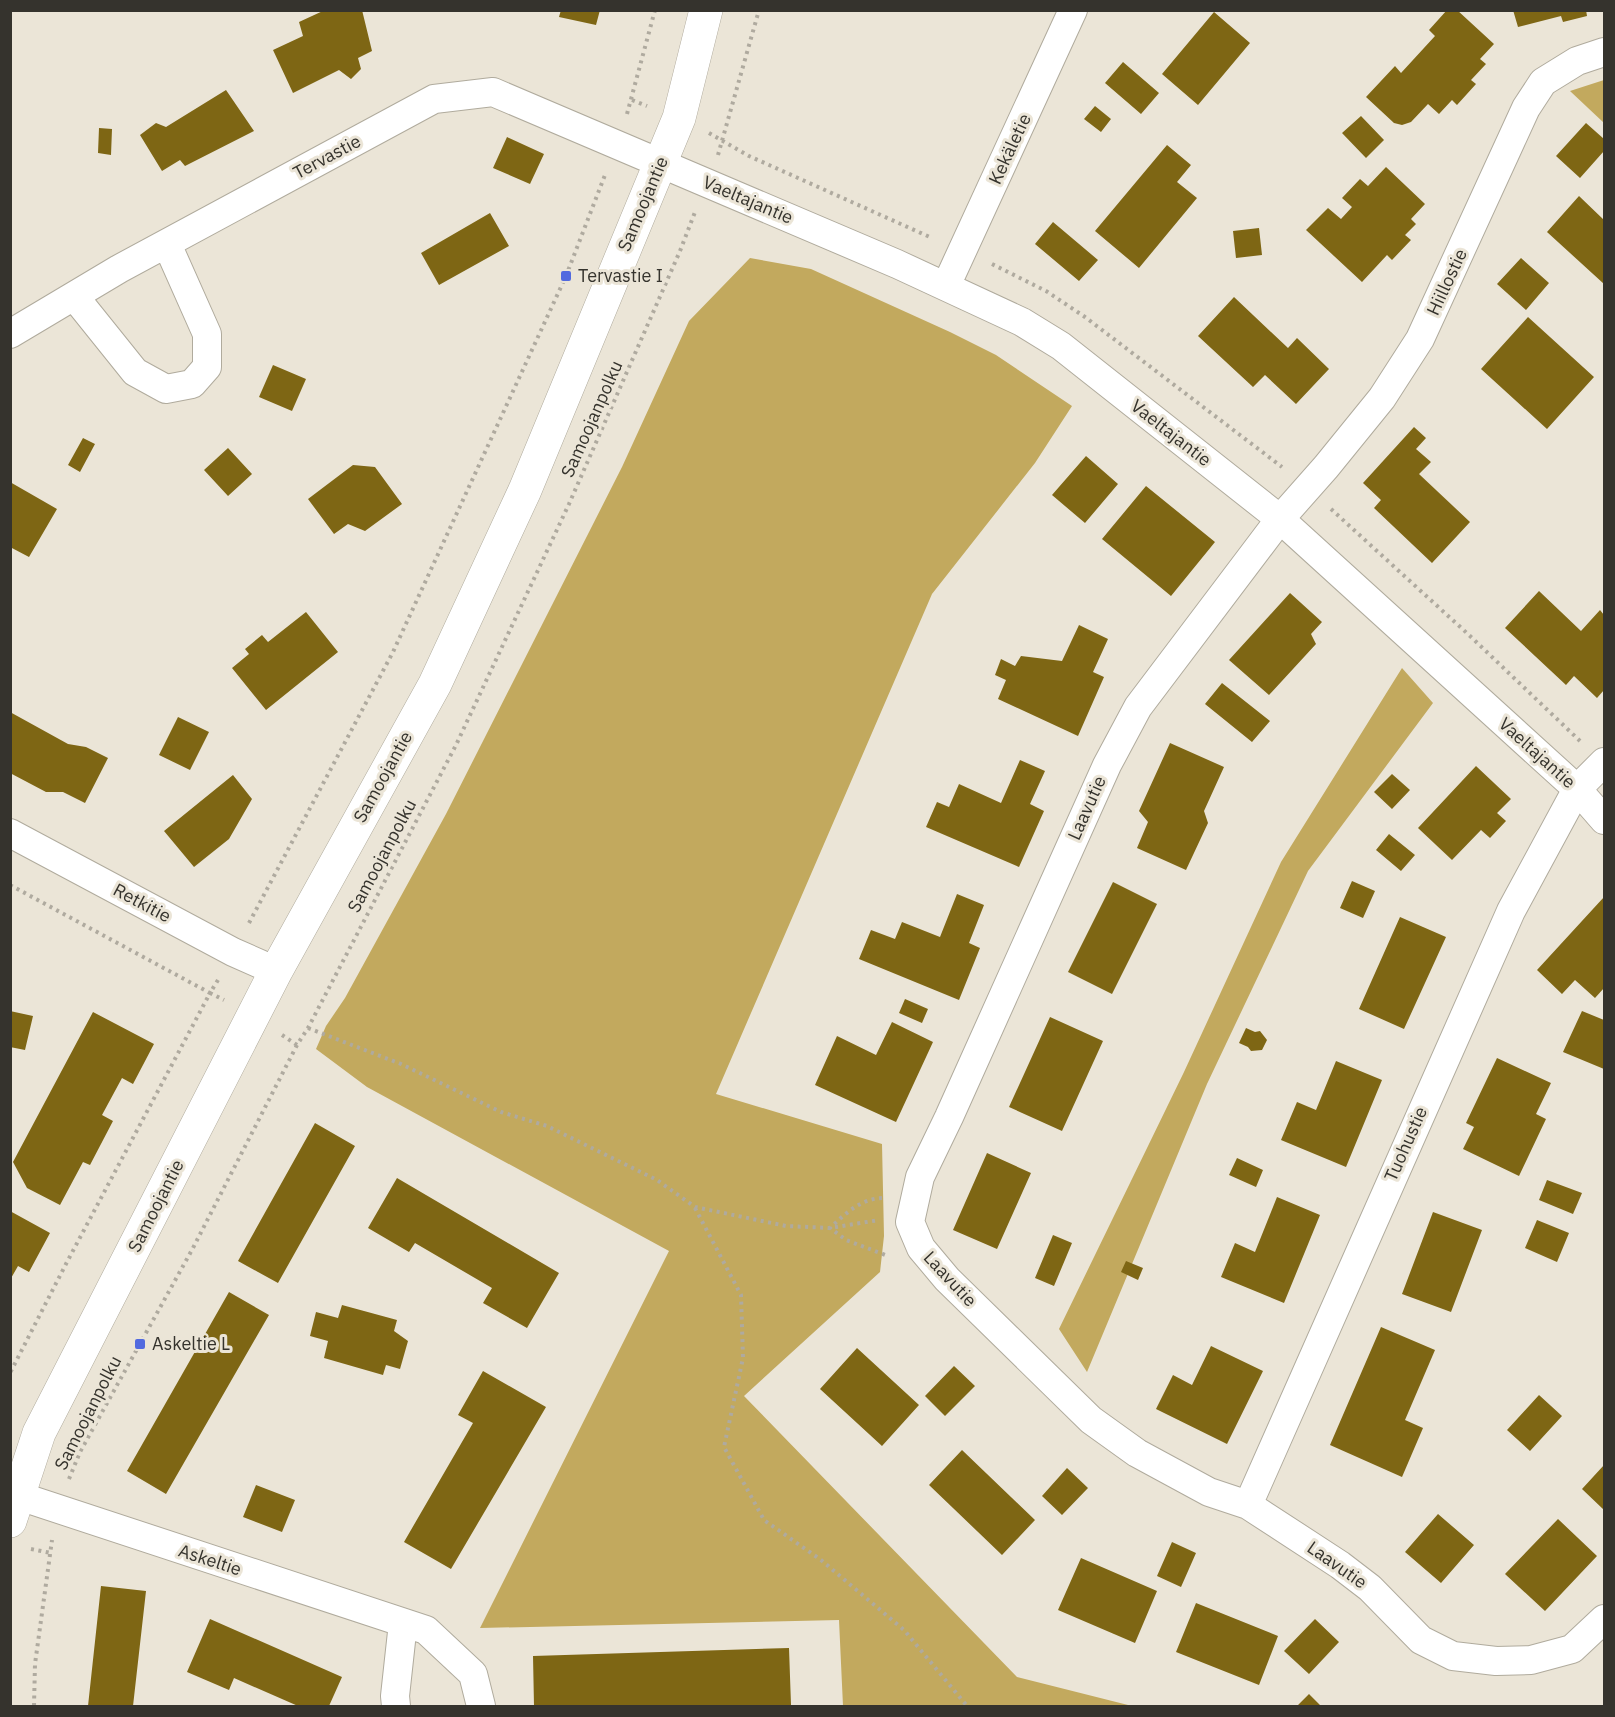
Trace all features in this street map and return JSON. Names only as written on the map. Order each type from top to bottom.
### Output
[{"type":"street","name":"Samoojantie","points":[[13,1503],[39,1433],[276,971],[435,684],[525,490],[679,117],[706,10]]},
{"type":"street","name":"Kekäletie","points":[[946,286],[1073,10]]},
{"type":"street","name":"Hiillostie","points":[[1280,519],[1382,398],[1420,339],[1526,108],[1543,81],[1577,61],[1605,52]]},
{"type":"street","name":"Tervastie","points":[[10,334],[166,244],[434,99],[493,92],[660,163]]},
{"type":"street","name":"Vaeltajantie","points":[[660,163],[946,286],[1022,322],[1061,346],[1280,519],[1577,789],[1605,820]]},
{"type":"street","points":[[74,296],[135,372],[166,389],[192,384],[207,367],[207,334],[166,244]]},
{"type":"street","name":"Laavutie","points":[[1280,519],[1138,707],[1107,765],[920,1177],[910,1222],[921,1248],[947,1279],[1091,1420],[1137,1453],[1188,1481],[1209,1492],[1248,1505],[1340,1565],[1370,1588],[1421,1640],[1453,1656],[1496,1661],[1531,1660],[1572,1649],[1605,1619]]},
{"type":"street","points":[[1577,789],[1605,762]]},
{"type":"street","name":"Tuohustie","points":[[1248,1505],[1511,911],[1577,789]]},
{"type":"street","name":"Retkitie","points":[[10,833],[233,952],[276,971]]},
{"type":"street","name":"Askeltie","points":[[13,1503],[57,1509],[426,1630],[473,1674],[482,1707]]},
{"type":"street","points":[[396,1707],[395,1696],[403,1623]]},
{"type":"path","points":[[10,1374],[72,1251],[393,652],[566,276],[632,100],[655,10]]},
{"type":"path","name":"Samoojanpolku","points":[[34,1707],[35,1664],[57,1509],[80,1452],[193,1248],[297,1045],[456,745],[574,493],[680,251],[724,140],[759,10]]},
{"type":"path","points":[[10,885],[254,1016],[297,1045]]},
{"type":"path","points":[[308,1028],[401,1064],[501,1112],[547,1126],[657,1180],[695,1207],[786,1226],[830,1228],[884,1220],[910,1222]]},
{"type":"path","points":[[830,1228],[850,1210],[870,1198],[886,1197]]},
{"type":"path","points":[[695,1207],[741,1295],[743,1358],[724,1447],[764,1520],[820,1560],[904,1630],[967,1707]]},
{"type":"path","points":[[830,1228],[846,1240],[897,1259]]},
{"type":"shaded area","points":[[1604,80],[1604,123],[1570,91]]},
{"type":"shaded area","points":[[750,258],[811,269],[950,332],[996,355],[1072,406],[1035,463],[932,594],[716,1094],[882,1144],[884,1236],[880,1272],[744,1396],[1017,1677],[1132,1706],[843,1706],[839,1620],[480,1628],[669,1251],[367,1087],[316,1049],[326,1026],[345,998],[446,814],[622,467],[689,321]]},
{"type":"shaded area","points":[[1402,668],[1433,703],[1308,871],[1207,1084],[1087,1372],[1059,1329],[1184,1072],[1281,862]]},
{"type":"building","points":[[325,10],[362,10],[372,51],[358,58],[361,69],[351,79],[339,70],[293,93],[273,50],[303,36],[299,22]]},
{"type":"building","points":[[561,10],[600,10],[596,25],[559,17]]},
{"type":"building","points":[[1447,10],[1457,10],[1494,44],[1480,59],[1486,64],[1471,80],[1476,84],[1457,105],[1452,100],[1439,114],[1428,104],[1411,122],[1402,125],[1394,123],[1366,97],[1395,66],[1401,73],[1435,36],[1429,30]]},
{"type":"building","points":[[1513,10],[1586,10],[1587,16],[1563,22],[1561,16],[1518,27]]},
{"type":"building","points":[[1214,12],[1250,43],[1198,105],[1162,74]]},
{"type":"building","points":[[1123,62],[1159,93],[1141,114],[1105,83]]},
{"type":"building","points":[[226,90],[254,131],[185,166],[180,160],[162,171],[140,135],[156,123],[166,127]]},
{"type":"building","points":[[1095,106],[1111,119],[1101,132],[1084,119]]},
{"type":"building","points":[[1361,116],[1384,140],[1366,158],[1342,133]]},
{"type":"building","points":[[1586,123],[1604,139],[1604,151],[1580,178],[1556,156]]},
{"type":"building","points":[[99,128],[112,129],[111,155],[98,153]]},
{"type":"building","points":[[507,137],[544,154],[530,184],[493,168]]},
{"type":"building","points":[[1167,145],[1191,165],[1177,182],[1197,198],[1139,268],[1095,231]]},
{"type":"building","points":[[1386,167],[1425,204],[1411,219],[1416,224],[1405,235],[1411,240],[1392,260],[1387,255],[1362,282],[1306,230],[1328,208],[1341,219],[1352,207],[1342,198],[1360,179],[1368,186]]},
{"type":"building","points":[[1579,196],[1604,220],[1604,284],[1547,232]]},
{"type":"building","points":[[490,213],[509,246],[439,285],[421,253]]},
{"type":"building","points":[[1053,222],[1098,260],[1079,281],[1035,244]]},
{"type":"building","points":[[1259,228],[1262,255],[1236,258],[1233,231]]},
{"type":"building","points":[[1521,258],[1549,283],[1526,310],[1497,284]]},
{"type":"building","points":[[1234,297],[1288,348],[1297,338],[1329,369],[1296,404],[1265,375],[1253,387],[1198,336]]},
{"type":"building","points":[[1528,317],[1594,377],[1547,429],[1481,369]]},
{"type":"building","points":[[273,365],[306,379],[292,411],[259,397]]},
{"type":"building","points":[[1414,427],[1426,438],[1416,449],[1431,462],[1419,474],[1470,522],[1432,563],[1374,508],[1381,500],[1363,483]]},
{"type":"building","points":[[83,438],[95,444],[80,472],[68,465]]},
{"type":"building","points":[[228,448],[252,474],[228,496],[204,470]]},
{"type":"building","points":[[1086,456],[1118,484],[1085,523],[1052,495]]},
{"type":"building","points":[[353,465],[375,467],[402,504],[365,531],[348,524],[334,534],[308,499]]},
{"type":"building","points":[[10,482],[57,509],[29,557],[10,547]]},
{"type":"building","points":[[1146,486],[1215,542],[1171,596],[1102,539]]},
{"type":"building","points":[[1539,591],[1581,631],[1600,610],[1604,615],[1604,690],[1597,698],[1574,676],[1566,685],[1505,628]]},
{"type":"building","points":[[1290,593],[1322,622],[1311,634],[1316,644],[1269,695],[1229,660]]},
{"type":"building","points":[[306,612],[338,652],[266,710],[232,668],[249,654],[245,649],[262,635],[268,642]]},
{"type":"building","points":[[1079,625],[1108,639],[1093,672],[1104,677],[1078,736],[998,699],[1006,680],[995,675],[1001,659],[1015,666],[1021,656],[1062,661]]},
{"type":"building","points":[[1222,683],[1270,721],[1252,742],[1205,704]]},
{"type":"building","points":[[10,712],[68,744],[86,747],[108,758],[85,803],[63,792],[46,792],[10,773]]},
{"type":"building","points":[[178,717],[209,732],[190,770],[159,755]]},
{"type":"building","points":[[1170,743],[1224,767],[1204,811],[1208,823],[1186,870],[1137,848],[1148,822],[1139,811]]},
{"type":"building","points":[[1020,760],[1045,771],[1030,804],[1044,811],[1019,867],[926,827],[937,802],[949,807],[959,784],[1001,803]]},
{"type":"building","points":[[1476,766],[1511,799],[1497,813],[1506,821],[1490,838],[1481,830],[1452,860],[1418,828]]},
{"type":"building","points":[[1392,774],[1410,790],[1392,809],[1374,792]]},
{"type":"building","points":[[233,775],[252,799],[229,839],[194,867],[164,831]]},
{"type":"building","points":[[1389,834],[1415,855],[1401,871],[1376,850]]},
{"type":"building","points":[[1352,881],[1375,891],[1363,918],[1340,908]]},
{"type":"building","points":[[1113,882],[1157,904],[1112,994],[1068,972]]},
{"type":"building","points":[[957,894],[984,905],[969,943],[980,948],[959,1000],[859,959],[871,930],[895,939],[902,922],[940,937]]},
{"type":"building","points":[[1604,897],[1604,988],[1595,998],[1575,980],[1562,994],[1537,970]]},
{"type":"building","points":[[1400,917],[1446,937],[1404,1029],[1359,1009]]},
{"type":"building","points":[[905,999],[928,1009],[922,1023],[899,1013]]},
{"type":"building","points":[[10,1011],[33,1016],[25,1050],[10,1047]]},
{"type":"building","points":[[1582,1011],[1604,1020],[1604,1069],[1563,1052]]},
{"type":"building","points":[[93,1012],[154,1044],[133,1084],[122,1078],[102,1115],[113,1121],[90,1165],[83,1162],[60,1205],[27,1188],[13,1162]]},
{"type":"building","points":[[1050,1017],[1103,1041],[1062,1131],[1009,1107]]},
{"type":"building","points":[[892,1022],[933,1042],[896,1122],[815,1085],[837,1036],[876,1055]]},
{"type":"building","points":[[1246,1028],[1255,1032],[1260,1031],[1267,1040],[1262,1050],[1251,1051],[1239,1043]]},
{"type":"building","points":[[1497,1058],[1551,1083],[1536,1114],[1546,1119],[1519,1176],[1463,1149],[1474,1127],[1466,1123]]},
{"type":"building","points":[[1336,1061],[1382,1080],[1346,1167],[1281,1140],[1297,1102],[1316,1110]]},
{"type":"building","points":[[315,1123],[355,1146],[278,1283],[238,1261]]},
{"type":"building","points":[[987,1153],[1031,1173],[997,1249],[953,1230]]},
{"type":"building","points":[[1237,1158],[1263,1170],[1256,1187],[1229,1175]]},
{"type":"building","points":[[397,1178],[559,1273],[527,1328],[483,1303],[492,1288],[415,1243],[409,1252],[368,1228]]},
{"type":"building","points":[[1547,1180],[1582,1193],[1573,1214],[1539,1200]]},
{"type":"building","points":[[1277,1197],[1320,1215],[1284,1303],[1221,1277],[1235,1243],[1255,1252]]},
{"type":"building","points":[[10,1211],[50,1233],[29,1272],[18,1266],[10,1280]]},
{"type":"building","points":[[1433,1212],[1482,1230],[1451,1312],[1402,1294]]},
{"type":"building","points":[[1537,1220],[1569,1233],[1557,1262],[1525,1248]]},
{"type":"building","points":[[1053,1235],[1072,1243],[1054,1286],[1035,1278]]},
{"type":"building","points":[[1126,1261],[1143,1268],[1138,1280],[1121,1272]]},
{"type":"building","points":[[229,1292],[269,1315],[166,1494],[127,1471]]},
{"type":"building","points":[[342,1305],[397,1320],[394,1331],[408,1341],[400,1369],[386,1365],[383,1375],[324,1358],[328,1341],[310,1336],[316,1312],[338,1318]]},
{"type":"building","points":[[1381,1327],[1435,1350],[1405,1420],[1423,1428],[1402,1477],[1330,1445]]},
{"type":"building","points":[[1211,1346],[1263,1371],[1227,1444],[1156,1409],[1173,1375],[1192,1385]]},
{"type":"building","points":[[857,1348],[919,1405],[882,1446],[820,1389]]},
{"type":"building","points":[[954,1366],[975,1386],[945,1416],[925,1396]]},
{"type":"building","points":[[483,1371],[546,1407],[451,1569],[404,1542],[473,1423],[458,1415]]},
{"type":"building","points":[[1539,1395],[1562,1416],[1530,1451],[1507,1430]]},
{"type":"building","points":[[962,1450],[1035,1520],[1002,1555],[929,1485]]},
{"type":"building","points":[[1604,1465],[1604,1510],[1582,1489]]},
{"type":"building","points":[[1067,1468],[1088,1488],[1062,1515],[1042,1496]]},
{"type":"building","points":[[256,1485],[295,1500],[282,1532],[243,1517]]},
{"type":"building","points":[[1438,1514],[1474,1545],[1441,1583],[1405,1552]]},
{"type":"building","points":[[1558,1519],[1597,1556],[1545,1611],[1505,1574]]},
{"type":"building","points":[[1172,1542],[1196,1553],[1181,1587],[1157,1576]]},
{"type":"building","points":[[1081,1558],[1157,1591],[1135,1643],[1058,1610]]},
{"type":"building","points":[[101,1586],[146,1591],[133,1706],[88,1706]]},
{"type":"building","points":[[1196,1603],[1278,1636],[1259,1685],[1176,1652]]},
{"type":"building","points":[[210,1619],[342,1677],[329,1706],[298,1706],[234,1678],[229,1690],[187,1672]]},
{"type":"building","points":[[1315,1619],[1339,1642],[1309,1674],[1284,1651]]},
{"type":"building","points":[[789,1648],[791,1705],[534,1706],[533,1656]]},
{"type":"building","points":[[1309,1694],[1321,1706],[1297,1706]]},
{"type":"place","name":"Tervastie I","points":[[566,276]]},
{"type":"place","name":"Askeltie L","points":[[140,1344]]}]
